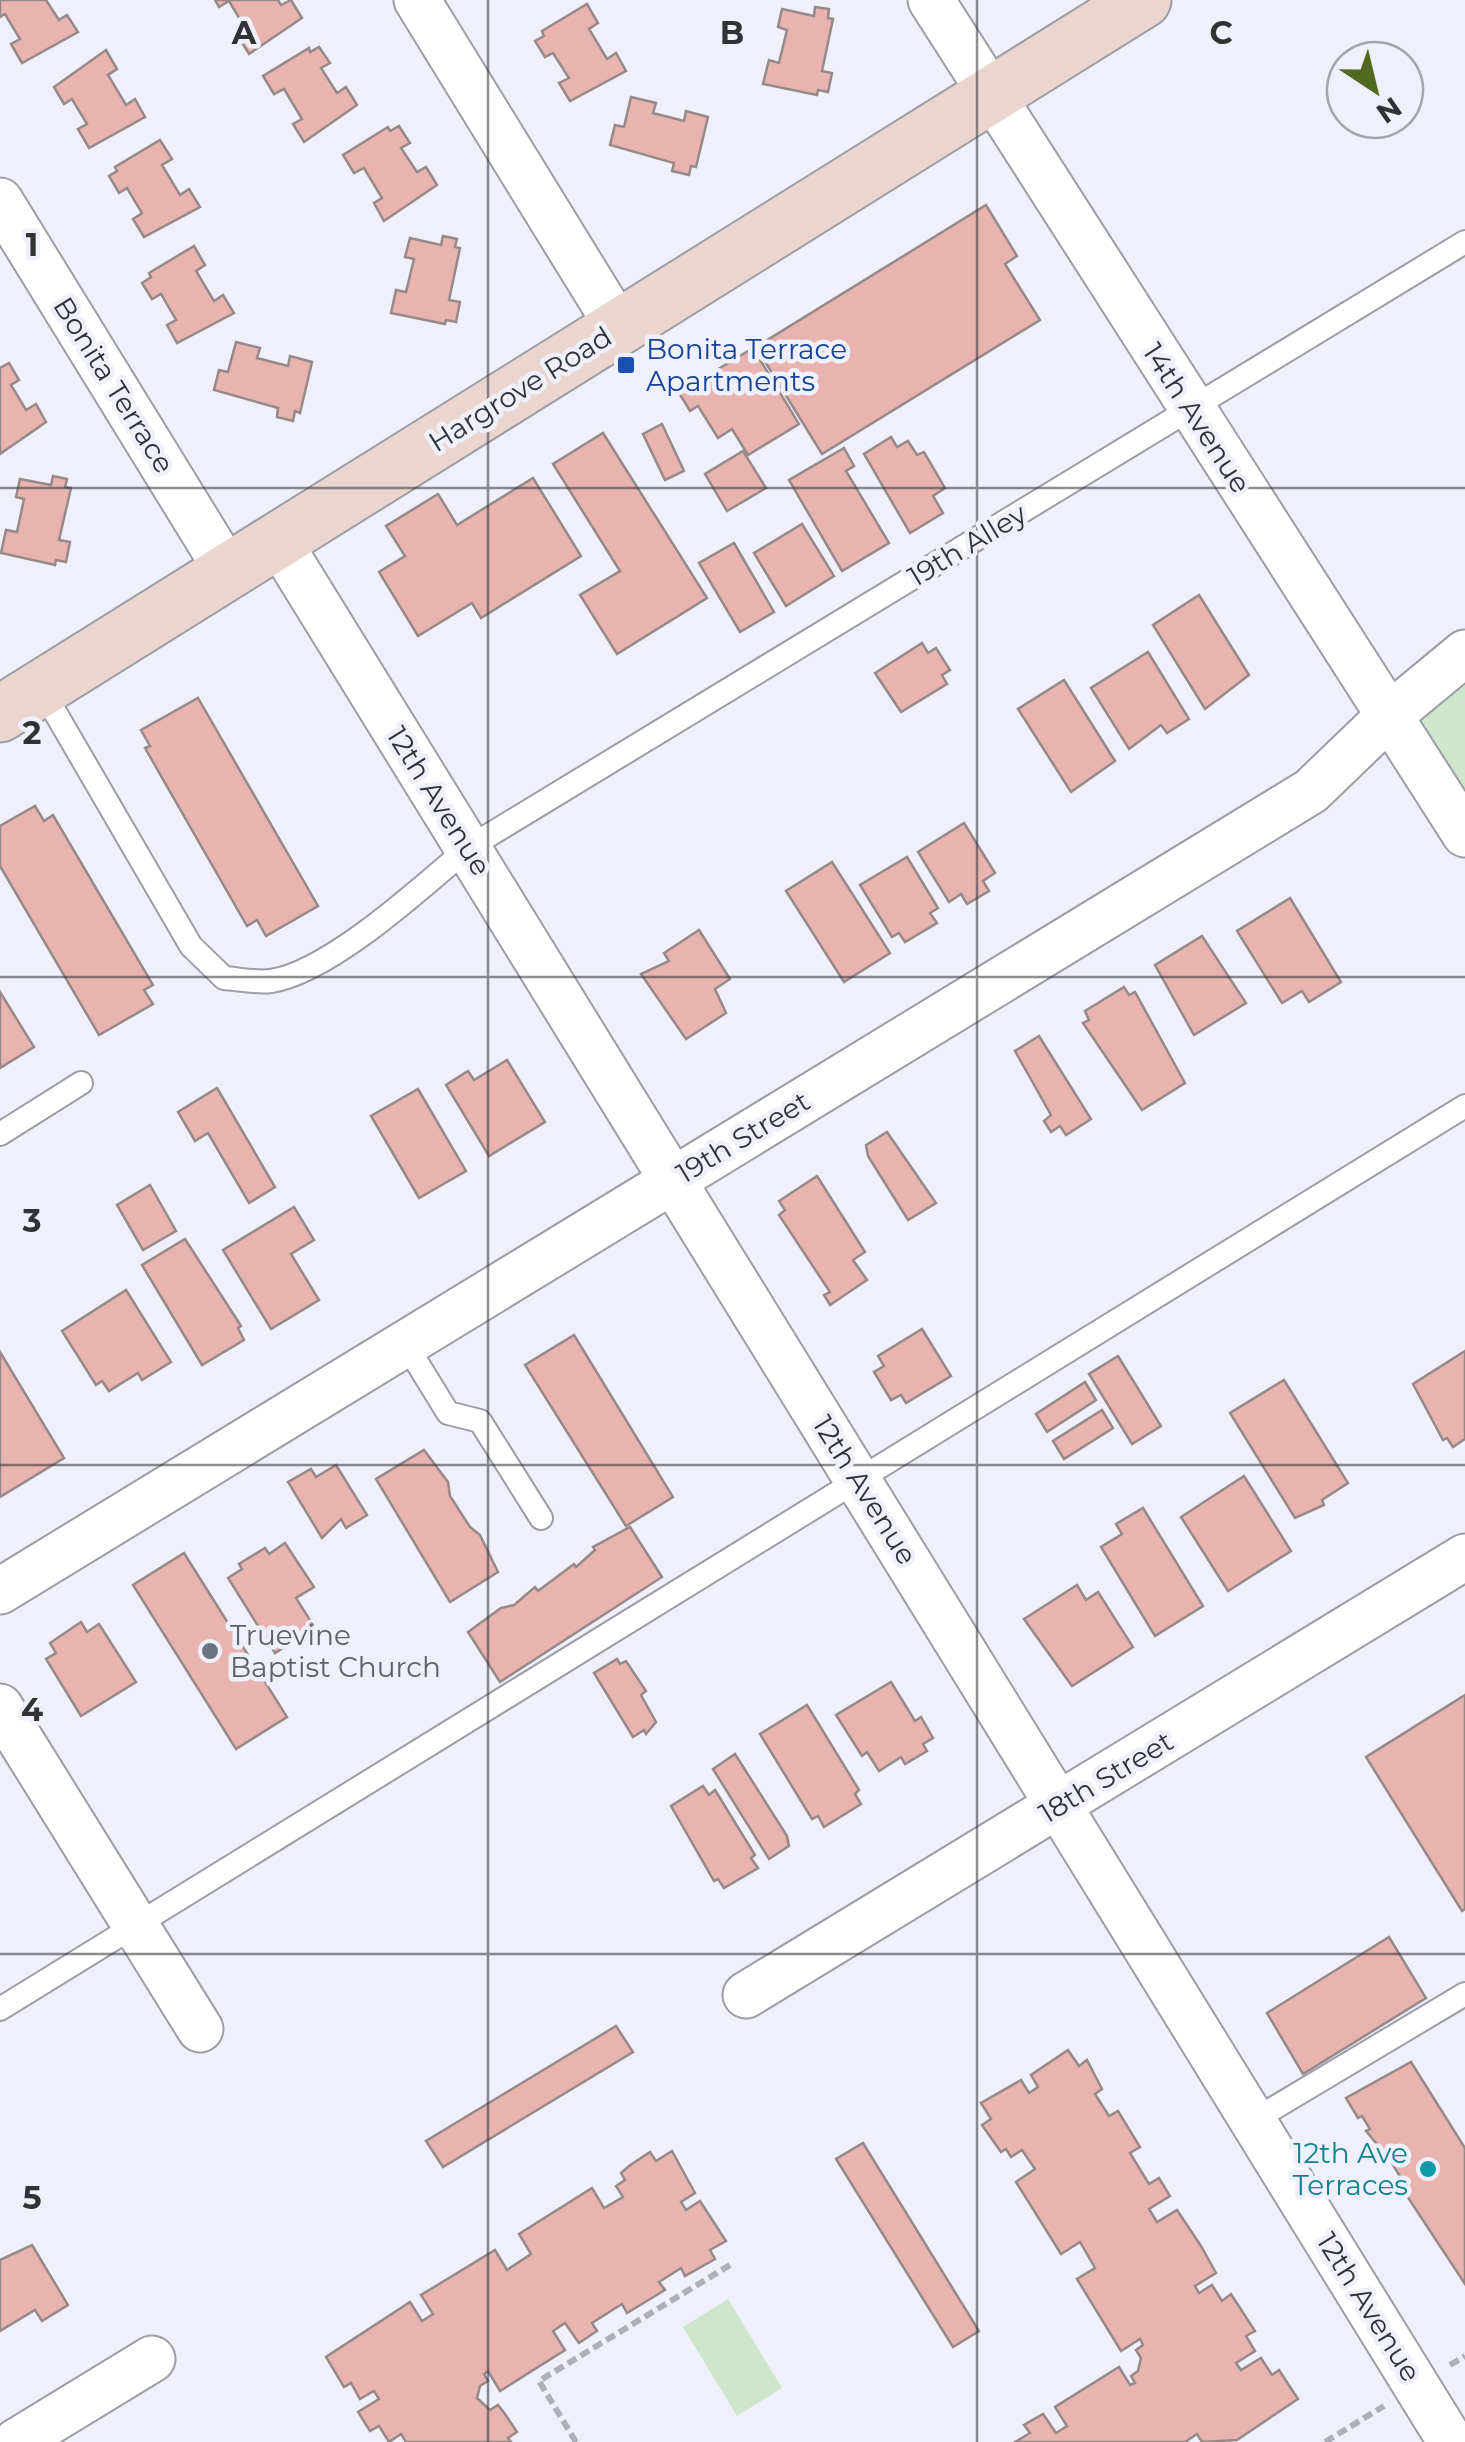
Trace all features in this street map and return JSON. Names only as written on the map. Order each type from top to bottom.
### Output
[{"type":"main road","name":"Hargrove Road","points":[[21,701],[1143,0]]},
{"type":"street","points":[[417,0],[618,328]]},
{"type":"street","name":"14th Avenue","points":[[931,0],[1465,834]]},
{"type":"street","name":"Bonita Terrace","points":[[0,201],[228,570]]},
{"type":"street","name":"12th Avenue","points":[[277,540],[1451,2442]]},
{"type":"street","name":"19th Street","points":[[0,1592],[1311,791],[1390,715],[1465,653]]},
{"type":"street","name":"18th Street","points":[[746,1995],[1465,1557]]},
{"type":"street","points":[[0,1707],[200,2029]]},
{"type":"street","points":[[16,2442],[152,2359]]},
{"type":"street","points":[[1451,2442],[1465,2433]]},
{"type":"lane","name":"19th Alley","points":[[21,701],[102,786],[191,946],[224,978],[271,981],[313,965],[391,913],[468,848],[1465,242]]},
{"type":"lane","points":[[0,1134],[81,1083]]},
{"type":"lane","points":[[0,2009],[1465,1106]]},
{"type":"lane","points":[[406,1343],[448,1412],[480,1421],[541,1518]]},
{"type":"lane","points":[[1254,2120],[1465,1994]]},
{"type":"path","points":[[576,2442],[540,2381],[730,2265]]},
{"type":"green space","points":[[1465,653],[1465,834],[1390,715]]},
{"type":"green space","points":[[728,2299],[782,2388],[737,2416],[683,2327]]},
{"type":"building","points":[[0,0],[46,0],[59,20],[67,15],[78,32],[22,63],[11,44],[20,39],[5,14],[0,17]]},
{"type":"building","points":[[215,0],[278,0],[281,5],[291,0],[302,18],[249,54],[238,36],[247,31],[229,1],[219,7]]},
{"type":"building","points":[[587,4],[598,23],[589,29],[607,59],[616,53],[626,71],[570,101],[559,83],[569,78],[553,53],[545,57],[535,41],[544,36],[542,31]]},
{"type":"building","points":[[815,7],[829,9],[828,18],[833,19],[822,71],[832,73],[828,92],[818,90],[817,95],[763,84],[769,60],[779,63],[787,30],[778,27],[782,9],[814,16]]},
{"type":"building","points":[[319,47],[330,63],[321,68],[337,93],[346,87],[357,105],[304,142],[293,124],[302,119],[284,89],[274,94],[263,76],[309,48],[310,52]]},
{"type":"building","points":[[106,50],[117,69],[108,75],[126,105],[135,99],[145,117],[89,148],[78,129],[87,124],[72,99],[64,104],[54,87]]},
{"type":"building","points":[[631,97],[656,103],[653,113],[684,121],[686,111],[708,117],[696,167],[691,166],[689,175],[672,171],[674,163],[610,145],[615,125],[624,127]]},
{"type":"building","points":[[399,126],[410,143],[401,148],[417,172],[426,167],[437,185],[384,221],[374,203],[382,198],[364,168],[354,173],[343,155],[388,127],[390,131]]},
{"type":"building","points":[[160,140],[172,159],[162,165],[180,195],[189,189],[200,207],[144,237],[133,219],[142,213],[127,188],[119,193],[109,176],[117,171],[115,167]]},
{"type":"building","points":[[986,205],[1017,256],[1005,264],[1040,320],[822,454],[756,347]]},
{"type":"building","points":[[443,236],[457,239],[455,247],[460,248],[449,300],[460,302],[456,322],[446,320],[445,324],[391,313],[396,290],[406,292],[414,259],[405,257],[410,238],[441,245]]},
{"type":"building","points":[[194,246],[205,265],[196,271],[214,301],[223,295],[234,313],[177,343],[167,325],[176,320],[161,294],[152,299],[142,283],[151,277],[149,273]]},
{"type":"building","points":[[236,342],[260,348],[257,358],[288,366],[290,356],[312,362],[300,413],[295,411],[293,421],[277,417],[278,408],[214,390],[219,370],[228,372]]},
{"type":"building","points":[[753,348],[799,424],[748,455],[732,429],[718,438],[698,406],[690,411],[679,393]]},
{"type":"building","points":[[9,363],[19,380],[11,385],[26,410],[36,404],[46,422],[0,454],[0,368]]},
{"type":"building","points":[[662,424],[684,471],[665,480],[643,434]]},
{"type":"building","points":[[603,433],[707,598],[617,654],[580,595],[620,571],[553,464]]},
{"type":"building","points":[[891,437],[897,447],[908,441],[917,455],[924,452],[945,488],[933,496],[943,513],[910,533],[864,454]]},
{"type":"building","points":[[844,448],[854,466],[846,471],[889,543],[842,571],[789,480]]},
{"type":"building","points":[[743,451],[766,488],[727,511],[705,474]]},
{"type":"building","points":[[53,476],[67,479],[65,487],[71,488],[59,540],[70,542],[66,562],[56,560],[55,565],[1,553],[6,530],[17,532],[24,499],[16,497],[20,479],[51,485]]},
{"type":"building","points":[[533,478],[581,556],[481,618],[472,603],[418,636],[379,572],[405,556],[386,526],[438,494],[457,525]]},
{"type":"building","points":[[802,524],[834,576],[786,606],[754,553]]},
{"type":"building","points":[[734,543],[774,612],[740,632],[699,563]]},
{"type":"building","points":[[1199,595],[1249,675],[1205,709],[1153,625]]},
{"type":"building","points":[[922,643],[928,653],[936,648],[950,670],[942,675],[947,684],[901,712],[875,673]]},
{"type":"building","points":[[1148,652],[1189,719],[1167,733],[1161,725],[1129,749],[1091,688]]},
{"type":"building","points":[[1064,680],[1115,761],[1071,792],[1018,709]]},
{"type":"building","points":[[198,698],[318,906],[266,936],[257,920],[247,926],[145,748],[150,746],[141,730]]},
{"type":"building","points":[[35,806],[44,821],[53,815],[153,985],[144,990],[153,1004],[99,1035],[0,866],[0,826]]},
{"type":"building","points":[[964,823],[995,873],[983,881],[989,891],[967,904],[961,894],[949,902],[918,852]]},
{"type":"building","points":[[907,857],[938,908],[930,913],[937,923],[905,942],[899,933],[892,937],[860,885]]},
{"type":"building","points":[[832,862],[890,953],[844,982],[786,891]]},
{"type":"building","points":[[1290,898],[1341,982],[1309,1002],[1302,991],[1282,1003],[1237,931]]},
{"type":"building","points":[[699,930],[730,979],[715,989],[726,1013],[686,1039],[641,974],[669,961],[664,953]]},
{"type":"building","points":[[1202,936],[1246,1003],[1194,1035],[1155,965]]},
{"type":"building","points":[[1124,987],[1129,995],[1135,992],[1185,1083],[1142,1110],[1083,1023],[1089,1020],[1085,1011]]},
{"type":"building","points":[[0,992],[34,1047],[0,1068]]},
{"type":"building","points":[[1039,1036],[1091,1119],[1066,1135],[1060,1126],[1051,1132],[1044,1121],[1051,1115],[1015,1051]]},
{"type":"building","points":[[507,1060],[545,1122],[489,1156],[446,1085],[468,1071],[474,1080]]},
{"type":"building","points":[[217,1088],[275,1187],[249,1203],[208,1133],[195,1141],[178,1112]]},
{"type":"building","points":[[418,1089],[466,1171],[419,1198],[371,1116]]},
{"type":"building","points":[[887,1132],[936,1203],[908,1220],[868,1156],[866,1145]]},
{"type":"building","points":[[817,1176],[865,1252],[853,1260],[867,1280],[830,1305],[824,1295],[830,1292],[779,1215],[785,1210],[779,1201]]},
{"type":"building","points":[[150,1185],[176,1231],[143,1250],[117,1205]]},
{"type":"building","points":[[294,1207],[314,1240],[291,1254],[319,1300],[271,1329],[223,1250]]},
{"type":"building","points":[[185,1239],[241,1326],[238,1328],[244,1340],[202,1365],[142,1265]]},
{"type":"building","points":[[126,1290],[171,1362],[142,1380],[138,1373],[109,1391],[102,1381],[96,1385],[62,1331]]},
{"type":"building","points":[[922,1329],[951,1376],[906,1403],[901,1395],[891,1400],[874,1372],[884,1366],[878,1356]]},
{"type":"building","points":[[574,1335],[673,1497],[626,1526],[525,1365]]},
{"type":"building","points":[[1465,1351],[1465,1439],[1453,1447],[1447,1438],[1443,1440],[1413,1384]]},
{"type":"building","points":[[0,1352],[64,1458],[0,1497]]},
{"type":"building","points":[[1118,1356],[1161,1426],[1132,1444],[1089,1374]]},
{"type":"building","points":[[1284,1380],[1348,1483],[1322,1500],[1324,1505],[1295,1518],[1230,1413]]},
{"type":"building","points":[[1085,1382],[1096,1400],[1047,1432],[1036,1414]]},
{"type":"building","points":[[1102,1410],[1113,1428],[1064,1459],[1053,1441]]},
{"type":"building","points":[[424,1450],[448,1482],[450,1496],[470,1527],[480,1535],[498,1572],[450,1602],[376,1479]]},
{"type":"building","points":[[336,1465],[367,1515],[346,1528],[341,1519],[322,1538],[288,1482],[311,1469],[316,1477]]},
{"type":"building","points":[[1244,1476],[1291,1551],[1228,1591],[1181,1517]]},
{"type":"building","points":[[1143,1508],[1203,1606],[1155,1636],[1101,1547],[1122,1534],[1116,1524]]},
{"type":"building","points":[[630,1527],[662,1577],[500,1682],[468,1632],[501,1608],[514,1605],[535,1587],[538,1591],[574,1564],[576,1567],[595,1550],[593,1547]]},
{"type":"building","points":[[285,1543],[314,1587],[296,1598],[315,1628],[275,1653],[228,1578],[242,1569],[239,1564],[265,1548],[269,1554]]},
{"type":"building","name":"Truevine Baptist Church","points":[[184,1553],[287,1717],[236,1749],[133,1585]]},
{"type":"building","points":[[1077,1585],[1086,1600],[1098,1592],[1133,1647],[1072,1686],[1024,1619]]},
{"type":"building","points":[[81,1622],[87,1632],[99,1624],[136,1682],[81,1716],[46,1659],[56,1653],[50,1643]]},
{"type":"building","points":[[617,1659],[620,1664],[626,1661],[646,1691],[641,1695],[656,1722],[646,1734],[644,1730],[633,1737],[594,1673]]},
{"type":"building","points":[[891,1682],[915,1721],[921,1717],[933,1738],[923,1744],[927,1751],[905,1764],[901,1757],[879,1771],[867,1752],[862,1756],[836,1715]]},
{"type":"building","points":[[1465,1695],[1465,1909],[1462,1911],[1366,1757]]},
{"type":"building","points":[[807,1705],[859,1790],[855,1794],[861,1804],[824,1827],[818,1816],[812,1819],[760,1734]]},
{"type":"building","points":[[735,1754],[787,1836],[789,1846],[769,1859],[713,1769]]},
{"type":"building","points":[[703,1786],[709,1795],[715,1790],[755,1855],[751,1858],[758,1868],[724,1888],[718,1879],[714,1881],[671,1806]]},
{"type":"building","points":[[1389,1937],[1426,1998],[1303,2074],[1267,2013]]},
{"type":"building","points":[[616,2026],[633,2052],[443,2167],[426,2141]]},
{"type":"building","points":[[1068,2050],[1079,2066],[1087,2060],[1102,2089],[1095,2094],[1109,2116],[1118,2111],[1140,2147],[1130,2153],[1149,2184],[1159,2178],[1170,2196],[1149,2209],[1157,2222],[1177,2210],[1216,2273],[1195,2286],[1199,2293],[1212,2285],[1222,2301],[1231,2294],[1255,2331],[1246,2336],[1255,2351],[1236,2363],[1241,2370],[1261,2358],[1272,2375],[1279,2370],[1298,2399],[1237,2440],[1202,2442],[1197,2434],[1185,2442],[1015,2442],[1030,2433],[1024,2425],[1043,2414],[1056,2433],[1067,2426],[1055,2407],[1119,2367],[1130,2385],[1135,2383],[1131,2376],[1138,2371],[1141,2358],[1136,2350],[1143,2345],[1140,2339],[1121,2351],[1077,2279],[1095,2268],[1080,2242],[1061,2254],[1016,2182],[1035,2169],[1022,2150],[1011,2157],[1006,2149],[1001,2152],[982,2125],[991,2119],[981,2103],[1021,2080],[1029,2093],[1038,2087],[1031,2075]]},
{"type":"building","name":"12th Ave Terraces","points":[[1411,2062],[1465,2148],[1465,2284],[1405,2193],[1409,2191],[1390,2160],[1366,2131],[1370,2129],[1362,2116],[1358,2118],[1346,2098]]},
{"type":"building","points":[[863,2143],[979,2331],[953,2347],[836,2159]]},
{"type":"building","points":[[672,2151],[695,2193],[681,2202],[686,2210],[700,2201],[726,2241],[710,2250],[715,2259],[685,2276],[681,2268],[659,2282],[665,2290],[627,2313],[622,2304],[592,2323],[597,2331],[579,2343],[565,2323],[553,2331],[565,2350],[500,2391],[488,2371],[484,2374],[488,2381],[480,2386],[477,2398],[490,2410],[498,2405],[505,2414],[517,2432],[508,2438],[511,2442],[406,2442],[401,2434],[389,2442],[379,2426],[370,2431],[358,2412],[379,2399],[374,2391],[360,2399],[351,2383],[344,2387],[326,2357],[410,2302],[422,2321],[433,2314],[421,2295],[495,2250],[507,2270],[531,2254],[519,2234],[592,2188],[604,2208],[623,2197],[616,2186],[625,2180],[621,2173],[629,2166],[650,2152],[656,2161]]},
{"type":"building","points":[[32,2245],[68,2305],[42,2321],[35,2310],[0,2331],[0,2260]]},
{"type":"place","name":"Bonita Terrace Apartments","points":[[626,365]]},
{"type":"place","name":"Truevine Baptist Church","points":[[210,1651]]},
{"type":"place","name":"12th Ave Terraces","points":[[1428,2169]]}]
